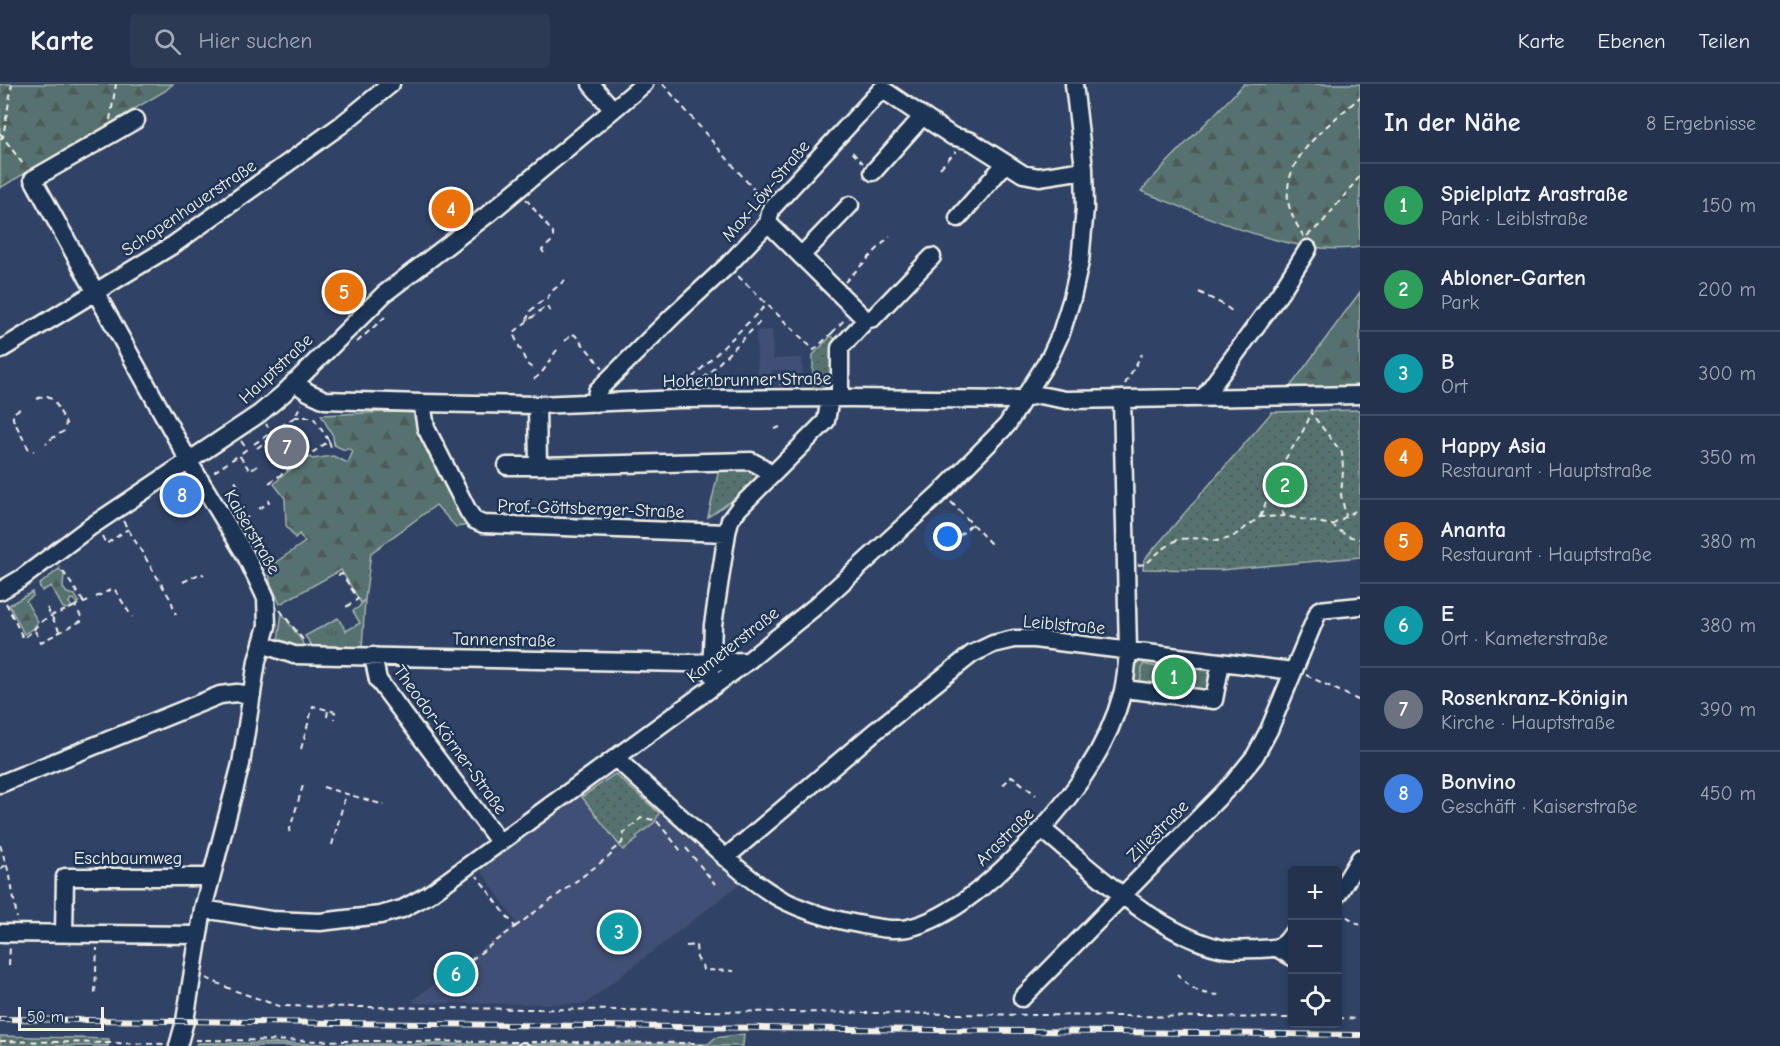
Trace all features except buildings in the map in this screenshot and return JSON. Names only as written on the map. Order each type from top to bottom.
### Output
[{"type":"street","name":"Schopenhauerstraße","points":[[0,350],[173,245],[341,125],[391,84]]},
{"type":"street","points":[[591,84],[613,110]]},
{"type":"street","name":"Hauptstraße","points":[[3,597],[22,578],[90,527],[259,414],[404,278],[487,215],[644,84]]},
{"type":"street","name":"Kameterstraße","points":[[203,909],[291,922],[355,919],[402,909],[428,895],[748,661],[816,606],[941,492],[1007,424],[1050,357],[1061,333],[1072,298],[1084,239],[1084,170],[1074,84]]},
{"type":"street","name":"Max-Löw-Straße","points":[[595,403],[597,391],[727,266],[882,89],[952,136],[971,141],[1023,174],[1039,177],[1084,170]]},
{"type":"street","points":[[873,172],[923,116]]},
{"type":"street","points":[[33,179],[136,120]]},
{"type":"street","points":[[958,218],[1005,164]]},
{"type":"street","name":"Kaiserstraße","points":[[33,179],[189,460],[246,556],[266,598],[267,626],[257,661],[241,764],[203,909],[185,1021],[178,1045]]},
{"type":"street","points":[[801,256],[850,206]]},
{"type":"street","points":[[770,216],[801,256],[866,320]]},
{"type":"street","points":[[1204,397],[1280,293],[1306,243]]},
{"type":"street","points":[[712,687],[710,663],[713,625],[730,520],[739,508],[826,421],[835,398],[840,348],[866,320],[873,318],[932,257]]},
{"type":"street","name":"Hohenbrunner Straße","points":[[294,382],[325,400],[537,405],[680,399],[1010,400],[1039,395],[1065,400],[1360,395]]},
{"type":"street","name":"Arastraße","points":[[616,758],[725,858],[769,891],[833,920],[884,929],[907,928],[939,915],[973,894],[999,872],[1042,829],[1068,798],[1092,764],[1112,725],[1124,688],[1128,650],[1122,399]]},
{"type":"street","name":"Prof.-Göttsberger-Straße","points":[[422,403],[426,428],[447,470],[474,520],[483,524],[728,533]]},
{"type":"street","points":[[537,405],[538,466]]},
{"type":"street","points":[[507,466],[751,461],[771,476]]},
{"type":"street","points":[[1293,671],[1319,610],[1360,606]]},
{"type":"street","name":"Leiblstraße","points":[[725,858],[873,733],[972,654],[993,644],[1024,639],[1293,671]]},
{"type":"street","name":"Tannenstraße","points":[[262,644],[294,655],[710,663],[748,661]]},
{"type":"street","name":"Theodor-Körner-Straße","points":[[373,657],[378,680],[500,843]]},
{"type":"street","points":[[1124,688],[1214,700],[1221,662]]},
{"type":"street","name":"Zillestraße","points":[[1017,1004],[1233,783],[1255,756],[1269,730],[1293,671]]},
{"type":"street","points":[[0,784],[220,695],[237,693],[252,695]]},
{"type":"street","points":[[1042,829],[1122,895],[1170,927],[1220,948],[1235,950],[1277,948],[1285,945],[1288,941]]},
{"type":"street","points":[[1342,887],[1360,858]]},
{"type":"street","name":"Eschbaumweg","points":[[63,934],[65,877],[211,877]]},
{"type":"street","points":[[10,933],[198,935]]},
{"type":"street","points":[[1277,948],[1288,954]]},
{"type":"path","points":[[1,138],[12,84]]},
{"type":"path","points":[[107,137],[116,84]]},
{"type":"path","points":[[663,84],[770,216]]},
{"type":"path","points":[[1360,98],[1307,146],[1292,170],[1288,184],[1288,200],[1294,219],[1306,243],[1360,176]]},
{"type":"path","points":[[0,133],[1,138],[33,179]]},
{"type":"path","points":[[940,168],[960,146]]},
{"type":"path","points":[[524,197],[553,233],[553,240],[542,250],[544,253]]},
{"type":"path","points":[[836,290],[890,236]]},
{"type":"path","points":[[727,266],[814,350],[832,333]]},
{"type":"path","points":[[527,321],[529,312],[547,299],[551,292],[565,280]]},
{"type":"path","points":[[1199,292],[1233,312]]},
{"type":"path","points":[[680,399],[684,386],[766,304]]},
{"type":"path","points":[[532,368],[527,364],[513,333],[546,306],[553,314]]},
{"type":"path","points":[[361,346],[356,341],[386,316]]},
{"type":"path","points":[[701,381],[760,322]]},
{"type":"path","points":[[565,341],[572,334],[575,335],[607,373]]},
{"type":"path","points":[[534,379],[541,375],[551,356],[559,348]]},
{"type":"path","points":[[1122,399],[1126,381],[1142,354]]},
{"type":"path","points":[[37,399],[48,396],[56,404],[66,423],[64,431],[46,444]]},
{"type":"path","points":[[254,444],[295,417],[302,402]]},
{"type":"path","points":[[20,409],[13,413],[13,419],[28,448],[34,451]]},
{"type":"path","points":[[1260,517],[1278,471],[1307,425],[1311,411],[1342,453],[1341,495],[1346,516]]},
{"type":"path","points":[[295,417],[313,417],[329,441],[332,450]]},
{"type":"path","points":[[257,448],[274,436],[265,422]]},
{"type":"path","points":[[776,429],[780,427]]},
{"type":"path","points":[[214,472],[248,448],[240,439]]},
{"type":"path","points":[[268,483],[329,441]]},
{"type":"path","points":[[239,455],[250,471],[260,464]]},
{"type":"path","points":[[235,481],[238,486],[241,484]]},
{"type":"path","points":[[1268,493],[1286,516]]},
{"type":"path","points":[[259,509],[269,502],[268,500]]},
{"type":"path","points":[[950,500],[990,543],[987,545]]},
{"type":"path","points":[[1332,525],[1360,508]]},
{"type":"path","points":[[243,520],[251,514]]},
{"type":"path","points":[[1126,566],[1146,564],[1178,539],[1202,538],[1216,541],[1231,538],[1260,517],[1286,516],[1332,525],[1347,536],[1360,539]]},
{"type":"path","points":[[122,518],[171,600],[176,615]]},
{"type":"path","points":[[957,538],[972,524]]},
{"type":"path","points":[[100,534],[106,544],[128,529]]},
{"type":"path","points":[[114,532],[117,537]]},
{"type":"path","points":[[58,565],[83,602]]},
{"type":"path","points":[[183,582],[201,573],[204,575]]},
{"type":"path","points":[[338,576],[342,574],[358,600],[346,607]]},
{"type":"path","points":[[96,597],[115,590],[132,617]]},
{"type":"path","points":[[3,597],[23,638],[35,631],[40,623],[51,616],[91,600]]},
{"type":"path","points":[[35,631],[41,642],[83,620],[75,606]]},
{"type":"path","points":[[47,608],[60,632]]},
{"type":"path","points":[[278,608],[312,655]]},
{"type":"path","points":[[1293,671],[1360,701]]},
{"type":"path","points":[[301,749],[314,706],[335,712],[334,719]]},
{"type":"path","points":[[327,717],[328,710]]},
{"type":"path","points":[[1003,785],[1012,776],[1036,795]]},
{"type":"path","points":[[289,832],[304,782]]},
{"type":"path","points":[[323,788],[384,805]]},
{"type":"path","points":[[332,845],[346,794]]},
{"type":"path","points":[[471,960],[611,855],[609,853],[622,843],[624,833],[641,818],[656,820],[681,851]]},
{"type":"path","points":[[0,845],[14,896],[9,965]]},
{"type":"path","points":[[686,848],[715,884]]},
{"type":"path","points":[[0,868],[6,865]]},
{"type":"path","points":[[470,866],[515,927]]},
{"type":"path","points":[[1342,914],[1360,925]]},
{"type":"path","points":[[95,993],[98,934]]},
{"type":"path","points":[[686,945],[696,945],[697,958],[703,970],[734,971]]},
{"type":"path","points":[[1177,974],[1194,991],[1221,995]]},
{"type":"path","points":[[200,976],[257,1000],[279,1006],[1288,1018]]},
{"type":"path","points":[[1013,1016],[1017,1004]]},
{"type":"path","points":[[1342,1018],[1360,1019]]},
{"type":"path","points":[[0,1041],[118,1042],[186,1046],[188,1041],[194,1040],[695,1042],[704,1046]]},
{"type":"path","points":[[517,1046],[522,1041]]},
{"type":"path","points":[[522,1041],[532,1046]]},
{"type":"path","points":[[118,1042],[120,1046]]},
{"type":"shaded area","points":[[772,330],[773,359],[802,358],[803,381],[786,381],[785,370],[772,370],[773,381],[758,382],[756,331]]},
{"type":"shaded area","points":[[615,772],[695,845],[741,883],[585,1004],[413,1003],[413,1000],[517,923],[480,869]]},
{"type":"green space","points":[[0,84],[173,84],[165,91],[0,188]]},
{"type":"green space","points":[[1244,84],[1360,84],[1360,247],[1334,249],[1278,240],[1220,222],[1141,191]]},
{"type":"green space","points":[[1360,292],[1360,387],[1290,387]]},
{"type":"green space","points":[[831,336],[834,338],[834,387],[813,388],[813,355]]},
{"type":"green space","points":[[1360,410],[1360,557],[1221,570],[1143,569],[1144,560],[1272,412]]},
{"type":"green space","points":[[416,413],[471,525],[456,527],[436,505],[371,553],[365,599],[361,603],[341,570],[280,604],[270,582],[269,567],[305,542],[299,534],[295,538],[286,525],[285,498],[274,484],[279,478],[310,457],[312,459],[333,456],[348,463],[353,451],[334,445],[333,436],[321,415]]},
{"type":"green space","points":[[720,465],[748,465],[761,474],[738,496],[708,517]]},
{"type":"green space","points":[[59,569],[64,574],[63,588],[67,593],[75,595],[79,602],[76,603],[74,599],[71,599],[69,603],[72,607],[69,609],[63,608],[51,586],[42,591],[39,585]]},
{"type":"green space","points":[[32,592],[33,596],[26,601],[38,622],[33,629],[24,634],[9,605]]},
{"type":"green space","points":[[365,599],[362,649],[314,648],[305,636],[338,618],[346,631],[360,623],[353,611]]},
{"type":"green space","points":[[282,613],[306,647],[295,647],[278,641]]},
{"type":"green space","points":[[1138,658],[1213,667],[1213,697],[1132,682],[1135,662]]},
{"type":"green space","points":[[1143,664],[1166,669],[1163,687],[1140,682]]},
{"type":"green space","points":[[615,774],[659,813],[655,822],[623,850],[582,797]]},
{"type":"green space","points":[[744,1034],[743,1046],[349,1046],[352,1044],[708,1044],[715,1038]]},
{"type":"green space","points":[[0,1036],[109,1039],[108,1046],[0,1046]]},
{"type":"green space","points":[[197,1043],[352,1044],[348,1046],[196,1046]]},
{"type":"railway","points":[[0,1019],[1360,1035]]},
{"type":"place","name":"Happy Asia","points":[[451,209]]},
{"type":"place","name":"Ananta","points":[[344,292]]},
{"type":"place","name":"Rosenkranz-Königin","points":[[287,447]]},
{"type":"place","name":"Abloner-Garten","points":[[1285,485]]},
{"type":"place","name":"Bonvino","points":[[182,495]]},
{"type":"place","name":"Spielplatz Arastraße","points":[[1174,677]]},
{"type":"place","name":"B","points":[[619,932]]},
{"type":"place","name":"E","points":[[456,974]]}]
